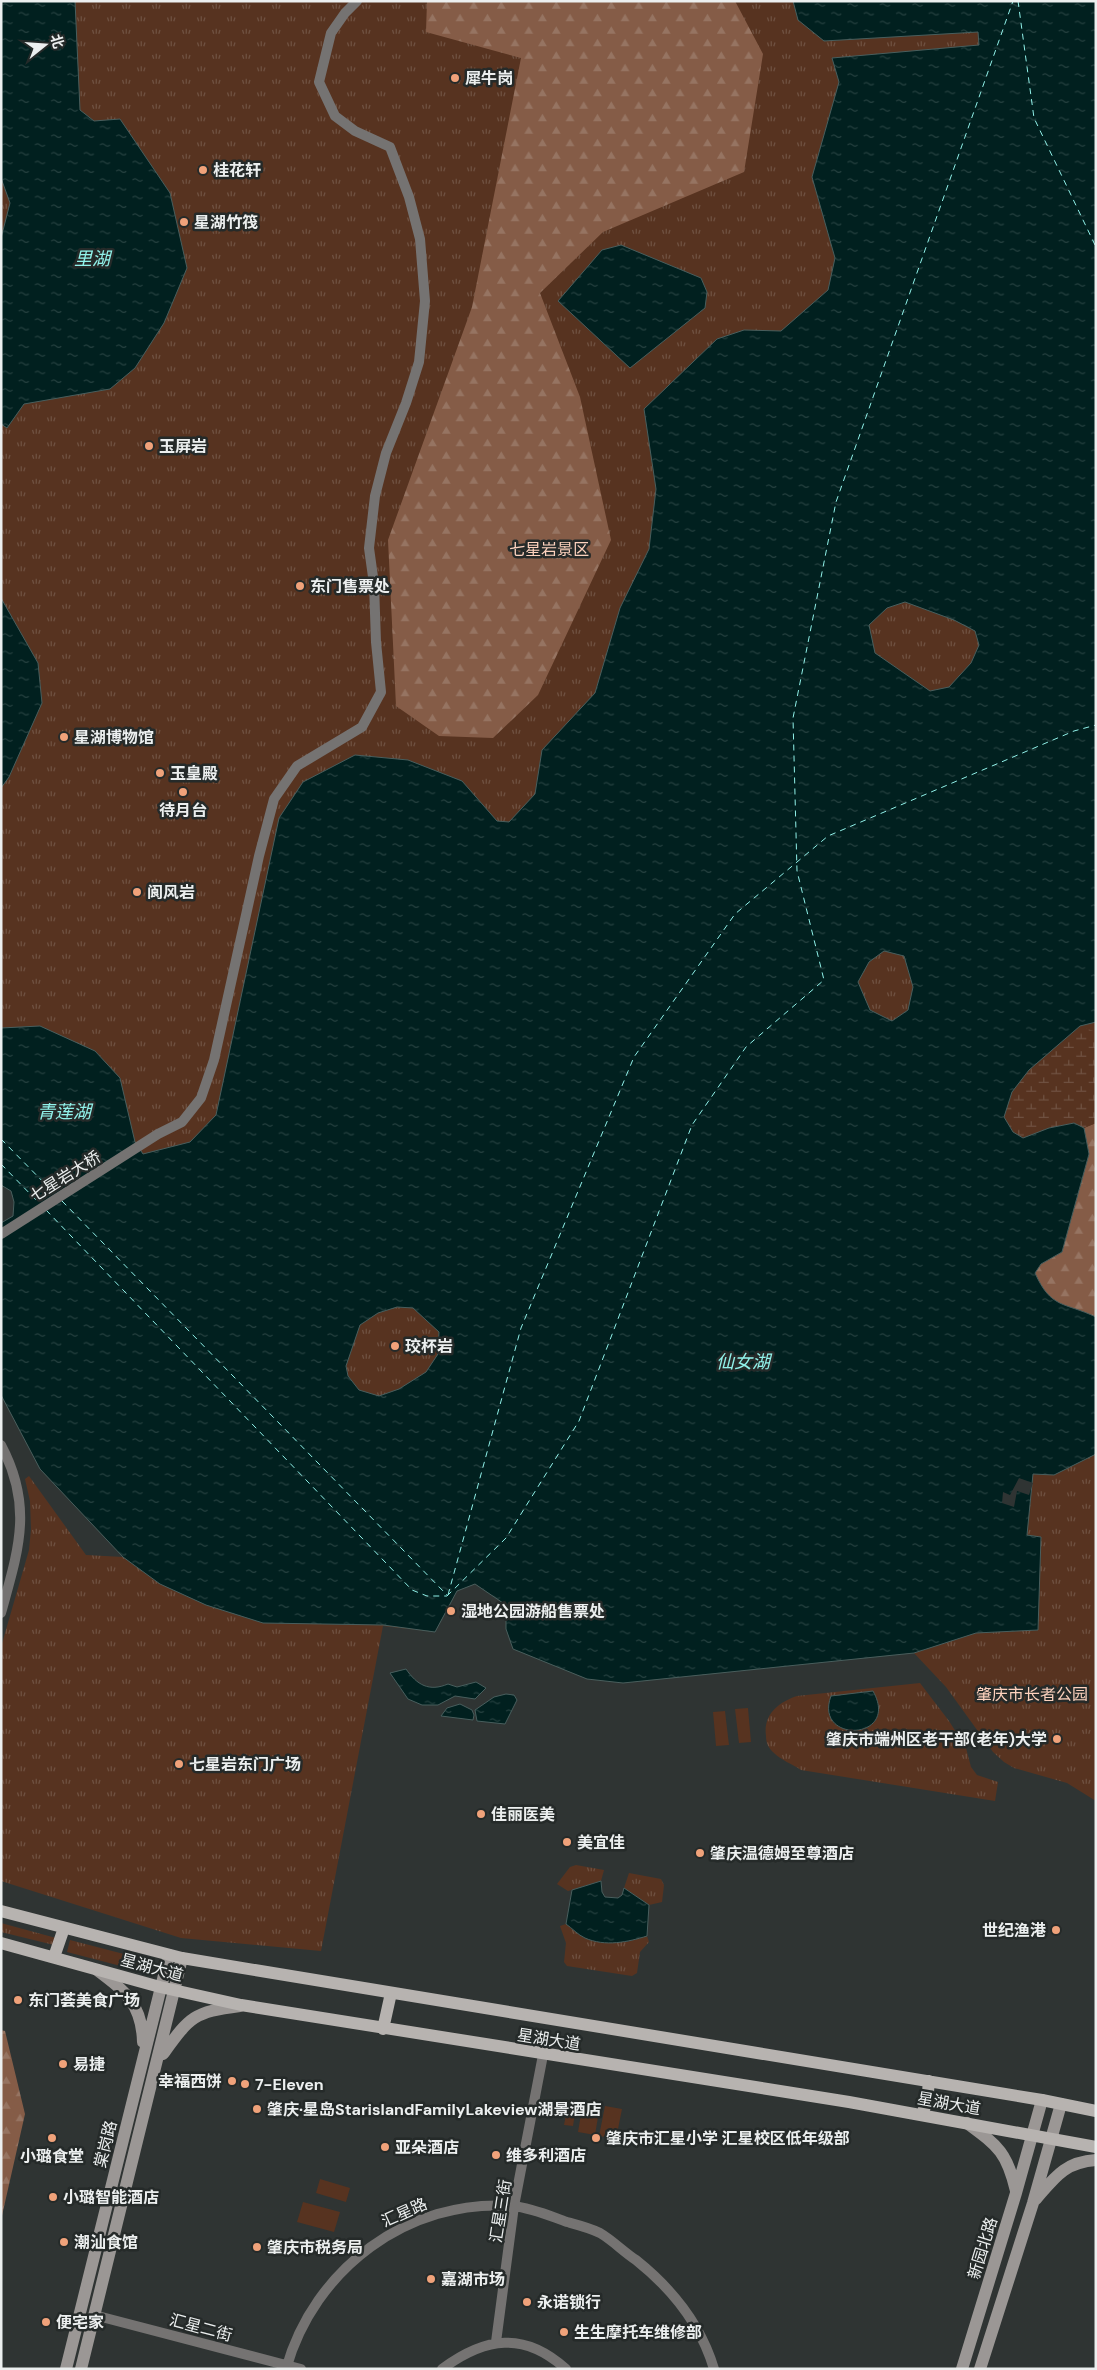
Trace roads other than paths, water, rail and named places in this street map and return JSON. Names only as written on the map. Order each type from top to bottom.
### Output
[{"type":"main road","name":"星湖大道","points":[[1,1911],[169,1956],[1042,2100],[1096,2112]]},
{"type":"main road","points":[[54,1957],[64,1928]]},
{"type":"main road","name":"星湖大道","points":[[1,1943],[175,1991],[241,2006],[922,2114],[1096,2147]]},
{"type":"main road","name":"棠岗路","points":[[66,2369],[169,1956]]},
{"type":"main road","name":"棠岗路","points":[[81,2369],[182,1958]]},
{"type":"main road","points":[[97,1970],[125,1992],[134,2003],[142,2031],[143,2057]]},
{"type":"main road","points":[[382,2029],[391,1992]]},
{"type":"main road","points":[[158,2061],[185,2024],[195,2016],[205,2011],[241,2006]]},
{"type":"main road","points":[[922,2114],[927,2102],[929,2081]]},
{"type":"main road","name":"新园北路","points":[[962,2369],[1033,2136],[1042,2100]]},
{"type":"main road","name":"新园北路","points":[[980,2369],[1033,2203],[1052,2140],[1060,2104]]},
{"type":"main road","points":[[967,2123],[989,2140],[1005,2157],[1011,2169],[1016,2193]]},
{"type":"main road","points":[[1033,2203],[1059,2173],[1068,2167],[1096,2160]]},
{"type":"main road","points":[[103,2220],[117,2224]]},
{"type":"main road","points":[[992,2272],[999,2267],[1005,2269],[1009,2275]]},
{"type":"street","name":"七星岩大桥","points":[[1,1234],[182,1122],[201,1098],[214,1060],[259,856],[274,799],[297,766],[362,727],[381,692],[376,642],[374,584],[369,548],[374,505],[386,452],[406,403],[419,362],[425,301],[420,239],[408,197],[390,147],[354,131],[335,116],[319,82],[331,33],[344,13],[357,1]]},
{"type":"street","points":[[1,1445],[17,1481],[21,1525],[18,1548],[1,1613]]},
{"type":"street","name":"汇星三街","points":[[496,2342],[514,2206],[543,2055]]},
{"type":"street","name":"汇星路","points":[[286,2367],[307,2316],[328,2286],[356,2258],[390,2233],[443,2211],[490,2205],[514,2206],[535,2210],[600,2233],[659,2278],[687,2313],[710,2353],[714,2369]]},
{"type":"street","name":"汇星二街","points":[[94,2315],[286,2367],[301,2369]]},
{"type":"street","points":[[442,2369],[462,2354],[496,2342],[525,2344],[552,2355],[566,2369]]},
{"type":"water","name":"里湖","points":[[1,1],[75,1],[80,110],[94,121],[120,119],[170,193],[187,268],[164,323],[135,368],[110,389],[24,404],[7,428],[1,424],[1,238],[10,203],[1,178]]},
{"type":"water","name":"仙女湖","points":[[793,1],[1096,1],[1096,1022],[1080,1026],[1029,1070],[1012,1092],[1004,1117],[1013,1132],[1023,1138],[1049,1128],[1074,1123],[1084,1128],[1089,1154],[1062,1252],[1041,1264],[1035,1273],[1041,1285],[1053,1299],[1096,1317],[1096,1454],[1054,1475],[1033,1474],[1027,1535],[1041,1537],[1038,1630],[976,1633],[914,1653],[623,1683],[587,1679],[513,1649],[506,1629],[506,1605],[475,1584],[457,1591],[435,1632],[383,1625],[263,1623],[206,1605],[160,1584],[123,1557],[40,1469],[1,1395],[1,1223],[13,1216],[14,1202],[11,1191],[1,1185],[1,1028],[40,1026],[95,1051],[120,1078],[135,1142],[143,1154],[190,1142],[216,1115],[279,818],[303,782],[355,755],[408,760],[462,781],[497,821],[509,822],[535,794],[542,750],[595,693],[620,608],[649,549],[656,489],[644,409],[717,339],[744,330],[781,331],[828,290],[835,258],[812,177],[839,82],[832,58],[979,45],[978,32],[824,41],[798,20]],"holes":[[[905,602],[954,620],[975,631],[979,645],[971,663],[949,687],[930,691],[875,653],[869,625],[887,608]],[[884,951],[904,956],[913,987],[908,1010],[892,1021],[870,1010],[858,982],[869,962]],[[397,1307],[413,1308],[439,1332],[438,1354],[426,1372],[399,1389],[379,1396],[359,1390],[348,1376],[346,1366],[360,1325],[378,1313]]]},
{"type":"water","points":[[621,245],[701,278],[707,292],[705,308],[630,368],[558,301],[602,250]]},
{"type":"water","points":[[1,598],[38,663],[42,703],[9,777],[1,788]]},
{"type":"water","points":[[406,1669],[424,1686],[435,1687],[448,1684],[457,1687],[476,1682],[486,1688],[475,1699],[455,1696],[438,1705],[422,1705],[408,1699],[390,1673]]},
{"type":"water","points":[[873,1691],[878,1708],[876,1720],[867,1727],[856,1730],[844,1729],[834,1722],[829,1712],[831,1696]]},
{"type":"water","points":[[506,1694],[514,1695],[517,1700],[505,1724],[477,1721],[475,1710],[494,1697]]},
{"type":"water","points":[[460,1704],[472,1710],[473,1720],[441,1716],[447,1708]]},
{"type":"water","points":[[601,1881],[602,1892],[605,1897],[618,1898],[622,1895],[624,1888],[649,1905],[647,1936],[624,1942],[608,1943],[593,1941],[582,1937],[566,1924],[572,1890]]},
{"type":"place","name":"犀牛岗","points":[[455,78]]},
{"type":"place","name":"桂花轩","points":[[203,170]]},
{"type":"place","name":"星湖竹筏","points":[[184,222]]},
{"type":"place","name":"玉屏岩","points":[[149,446]]},
{"type":"place","name":"东门售票处","points":[[300,586]]},
{"type":"place","name":"星湖博物馆","points":[[64,737]]},
{"type":"place","name":"玉皇殿","points":[[160,773]]},
{"type":"place","name":"待月台","points":[[183,792]]},
{"type":"place","name":"阆风岩","points":[[137,892]]},
{"type":"place","name":"珓杯岩","points":[[395,1346]]},
{"type":"place","name":"湿地公园游船售票处","points":[[451,1611]]},
{"type":"place","name":"肇庆市端州区老干部(老年)大学","points":[[1057,1739]]},
{"type":"place","name":"七星岩东门广场","points":[[179,1764]]},
{"type":"place","name":"佳丽医美","points":[[481,1814]]},
{"type":"place","name":"美宜佳","points":[[567,1842]]},
{"type":"place","name":"肇庆温德姆至尊酒店","points":[[700,1853]]},
{"type":"place","name":"世纪渔港","points":[[1056,1930]]},
{"type":"place","name":"东门荟美食广场","points":[[18,2000]]},
{"type":"place","name":"易捷","points":[[63,2064]]},
{"type":"place","name":"幸福西饼","points":[[232,2081]]},
{"type":"place","name":"7-Eleven","points":[[245,2084]]},
{"type":"place","name":"肇庆·星岛StarislandFamilyLakeview湖景酒店","points":[[257,2109]]},
{"type":"place","name":"小璐食堂","points":[[52,2138]]},
{"type":"place","name":"肇庆市汇星小学 汇星校区低年级部","points":[[596,2138]]},
{"type":"place","name":"亚朵酒店","points":[[385,2147]]},
{"type":"place","name":"维多利酒店","points":[[496,2155]]},
{"type":"place","name":"小璐智能酒店","points":[[53,2197]]},
{"type":"place","name":"潮汕食馆","points":[[64,2242]]},
{"type":"place","name":"肇庆市税务局","points":[[257,2247]]},
{"type":"place","name":"嘉湖市场","points":[[431,2279]]},
{"type":"place","name":"永诺锁行","points":[[527,2302]]},
{"type":"place","name":"便宅家","points":[[46,2322]]},
{"type":"place","name":"生生摩托车维修部","points":[[564,2332]]},
{"type":"park label","name":"七星岩景区","points":[[549,549]]},
{"type":"park label","name":"肇庆市长者公园","points":[[1032,1694]]},
{"type":"water label","name":"青莲湖","points":[[64,1112]]}]
